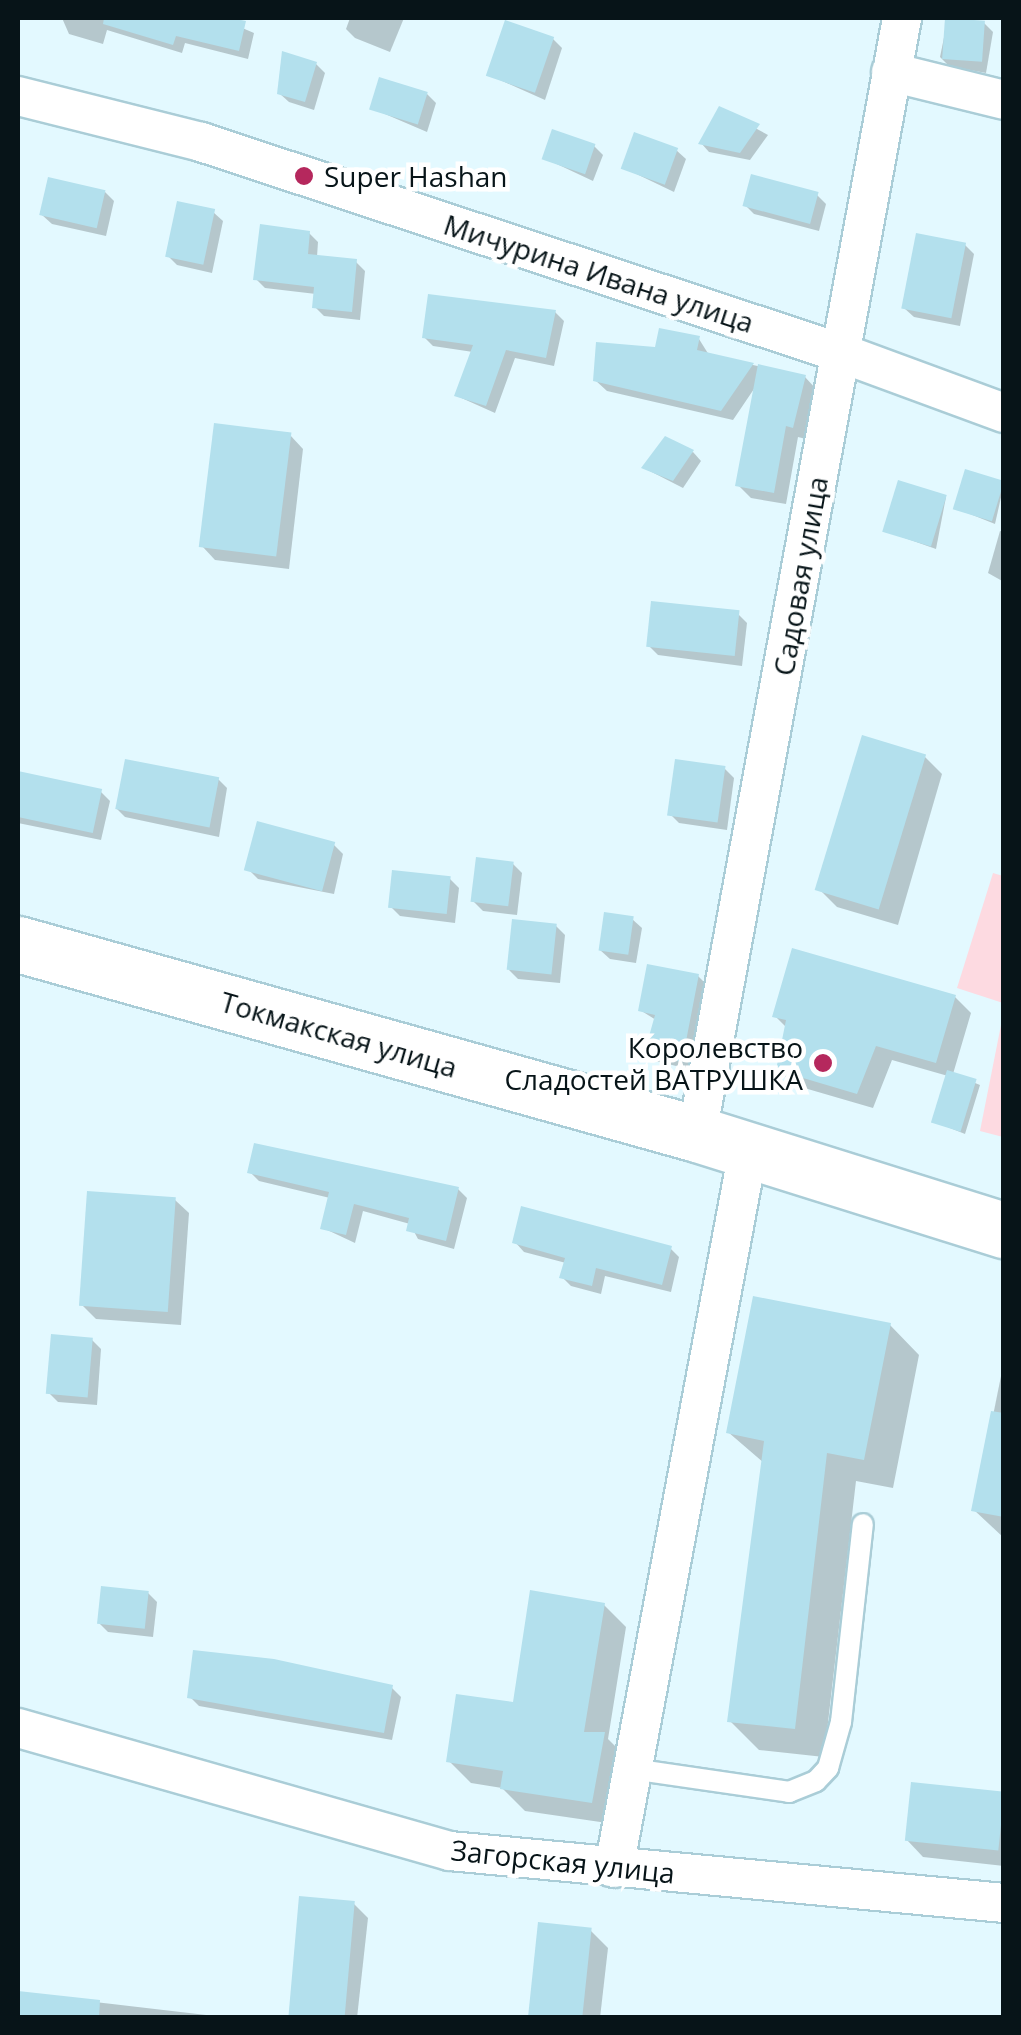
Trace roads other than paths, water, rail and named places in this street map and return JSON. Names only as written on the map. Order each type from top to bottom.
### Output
[{"type":"main road","name":"Токмакская улица","points":[[18,944],[697,1134],[1004,1230]]},
{"type":"street","name":"Садовая улица","points":[[697,1134],[902,18]]},
{"type":"street","points":[[891,72],[1004,100]]},
{"type":"street","name":"Мичурина Ивана улица","points":[[18,96],[201,142],[841,352],[1004,414]]},
{"type":"street","points":[[614,1868],[748,1150]]},
{"type":"street","name":"Загорская улица","points":[[18,1728],[450,1851],[1004,1903]]},
{"type":"lane","points":[[632,1769],[789,1792],[816,1781],[828,1768],[841,1722],[864,1524]]},
{"type":"place","name":"Super Hashan","points":[[304,176]]},
{"type":"place","name":"Королевство Сладостей ВАТРУШКА","points":[[823,1063]]}]
